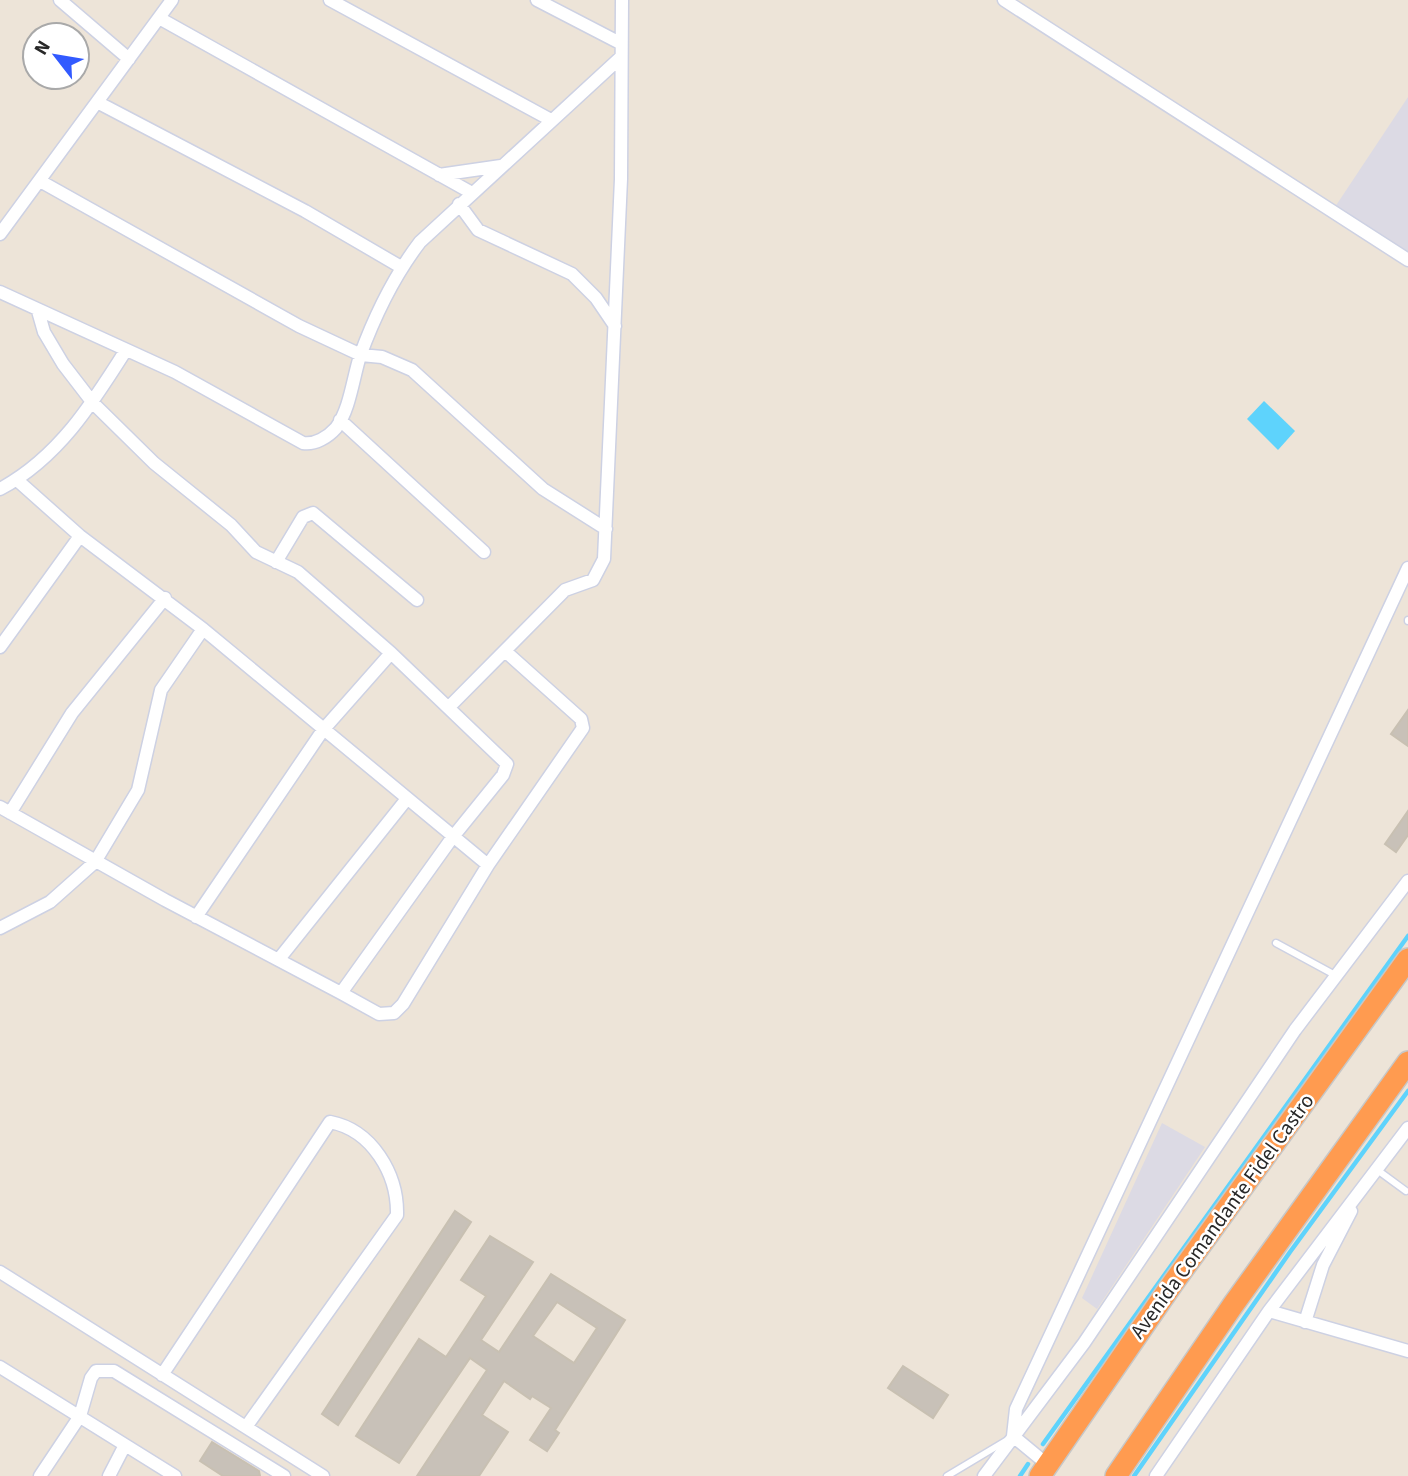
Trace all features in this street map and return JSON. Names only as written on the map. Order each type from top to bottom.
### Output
[{"type":"highway","name":"Avenida Comandante Fidel Castro","points":[[1044,1470],[1173,1283],[1408,959]]},
{"type":"highway","points":[[1116,1476],[1233,1305],[1408,1062]]},
{"type":"street","points":[[60,0],[129,59]]},
{"type":"street","points":[[0,234],[172,0]]},
{"type":"street","points":[[330,0],[551,120]]},
{"type":"street","points":[[537,0],[620,43]]},
{"type":"street","points":[[449,707],[565,590],[586,583],[598,575],[604,559],[621,179],[622,0]]},
{"type":"street","points":[[1004,0],[1408,260]]},
{"type":"street","points":[[159,18],[472,193]]},
{"type":"street","points":[[0,292],[220,394],[303,443],[321,440],[340,420],[361,355],[401,267],[421,242],[459,204],[620,58]]},
{"type":"street","points":[[97,102],[305,211],[401,267]]},
{"type":"street","points":[[439,175],[502,166]]},
{"type":"street","points":[[40,181],[299,326],[361,355],[382,357],[412,370],[543,488],[606,529]]},
{"type":"street","points":[[459,204],[478,230],[572,274],[596,298],[615,326]]},
{"type":"street","points":[[38,310],[44,332],[54,352],[93,402],[154,463],[231,525],[256,552],[298,572],[391,653],[506,764],[499,781],[452,838],[341,993]]},
{"type":"street","points":[[0,489],[17,480],[50,454],[93,402],[126,350]]},
{"type":"street","points":[[340,420],[484,552]]},
{"type":"street","points":[[17,480],[79,536],[165,598],[406,800],[488,865]]},
{"type":"street","points":[[276,562],[303,517],[313,513],[417,600]]},
{"type":"street","points":[[0,647],[79,536]]},
{"type":"street","points":[[1044,1470],[1013,1436],[1016,1409],[1408,568]]},
{"type":"street","points":[[165,598],[72,713],[5,810],[95,862],[379,1014],[387,1015],[399,1009],[488,865],[583,727],[581,719],[505,651]]},
{"type":"street","points":[[0,928],[50,902],[95,862],[138,790],[161,690],[203,629]]},
{"type":"street","points":[[196,917],[323,730],[391,653]]},
{"type":"street","points":[[279,959],[406,800]]},
{"type":"street","points":[[984,1476],[1084,1343],[1220,1137],[1335,975],[1408,881]]},
{"type":"street","points":[[162,1375],[330,1122],[345,1125],[371,1145],[381,1157],[394,1186],[397,1215],[246,1427]]},
{"type":"street","points":[[1156,1476],[1269,1311],[1408,1128]]},
{"type":"street","points":[[1306,1322],[1323,1265],[1375,1168]]},
{"type":"street","points":[[0,1272],[323,1476]]},
{"type":"street","points":[[1269,1311],[1408,1351]]},
{"type":"street","points":[[0,1367],[175,1476]]},
{"type":"street","points":[[40,1476],[80,1416],[91,1378],[96,1371],[114,1371],[284,1476]]},
{"type":"street","points":[[109,1476],[125,1445]]},
{"type":"lane","points":[[1276,943],[1335,975]]},
{"type":"lane","points":[[1375,1168],[1406,1191]]},
{"type":"lane","points":[[947,1476],[969,1460],[1013,1436]]},
{"type":"shaded area","points":[[1408,97],[1408,254],[1335,207]]},
{"type":"shaded area","points":[[1162,1123],[1205,1147],[1097,1309],[1082,1298]]},
{"type":"water","points":[[1264,401],[1295,431],[1278,450],[1247,419]]},
{"type":"building","points":[[1408,710],[1408,746],[1391,734]]},
{"type":"building","points":[[1408,811],[1408,835],[1396,852],[1385,844]]},
{"type":"building","points":[[455,1211],[471,1222],[338,1425],[322,1414]]},
{"type":"building","points":[[490,1236],[533,1262],[481,1340],[499,1352],[551,1274],[625,1320],[555,1430],[559,1433],[547,1451],[530,1440],[551,1408],[532,1396],[530,1399],[504,1381],[482,1415],[508,1432],[479,1476],[417,1476],[487,1370],[470,1358],[399,1463],[356,1436],[419,1339],[446,1357],[486,1296],[461,1280]],"holes":[[[557,1302],[597,1328],[574,1363],[533,1336]]]},
{"type":"building","points":[[903,1366],[948,1395],[933,1418],[888,1388]]},
{"type":"building","points":[[212,1442],[259,1471],[260,1476],[223,1476],[200,1461]]},
{"type":"waterway","points":[[1043,1444],[1408,936]]},
{"type":"waterway","points":[[1134,1476],[1290,1252],[1408,1091]]},
{"type":"waterway","points":[[1020,1476],[1028,1464]]}]
